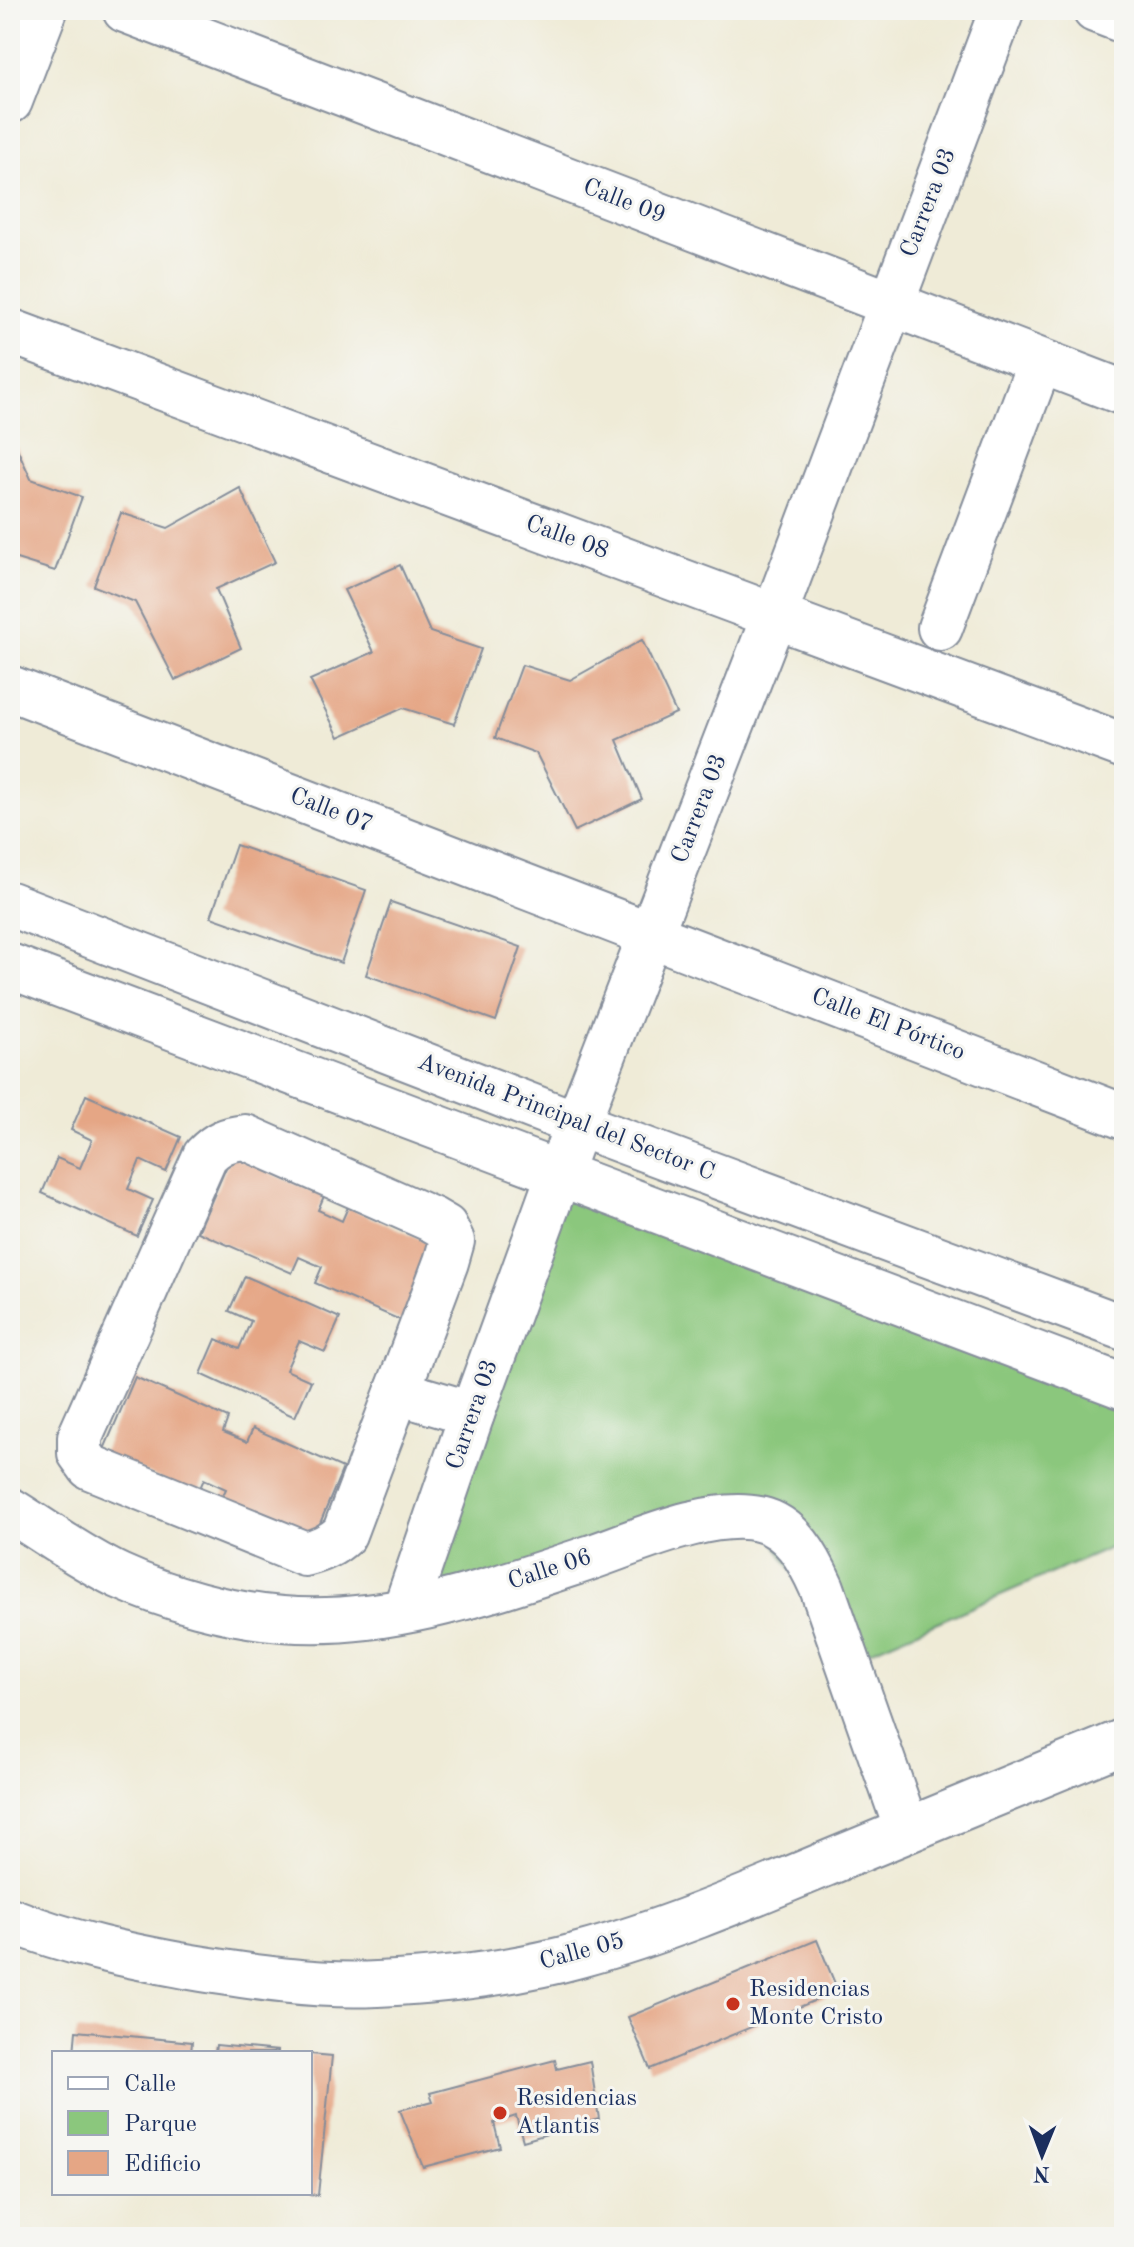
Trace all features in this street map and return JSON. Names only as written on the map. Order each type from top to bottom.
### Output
[{"type":"street","points":[[10,101],[45,10]]},
{"type":"street","name":"Calle 09","points":[[125,10],[1124,393]]},
{"type":"street","name":"Carrera 03","points":[[405,1610],[577,1124],[774,616],[1002,10]]},
{"type":"street","points":[[1095,10],[1124,21]]},
{"type":"street","name":"Calle 08","points":[[10,331],[1124,746]]},
{"type":"street","points":[[940,628],[1040,362]]},
{"type":"street","name":"Calle 07","points":[[10,688],[651,933]]},
{"type":"street","name":"Avenida Principal del Sector C","points":[[10,904],[577,1124],[1124,1328]]},
{"type":"street","name":"Calle El Pórtico","points":[[651,933],[1124,1117]]},
{"type":"street","points":[[10,966],[1124,1387]]},
{"type":"street","points":[[245,1137],[445,1227],[452,1241],[446,1262],[398,1390],[344,1534],[334,1543],[305,1554],[90,1467],[80,1453],[80,1437],[205,1156],[227,1139],[245,1137]]},
{"type":"street","points":[[398,1390],[472,1414]]},
{"type":"street","name":"Calle 06","points":[[10,1510],[118,1575],[170,1596],[282,1619],[324,1620],[380,1615],[451,1600],[541,1574],[695,1522],[732,1517],[760,1519],[787,1533],[808,1557],[822,1588],[907,1830]]},
{"type":"street","name":"Calle 05","points":[[10,1920],[111,1951],[248,1976],[375,1984],[507,1971],[645,1936],[1124,1741]]},
{"type":"green space","points":[[560,1173],[1124,1387],[1124,1542],[847,1661],[760,1519],[405,1610]]},
{"type":"building","points":[[10,433],[31,479],[82,497],[55,571],[10,557]]},
{"type":"building","points":[[240,488],[275,562],[216,589],[241,648],[175,680],[135,602],[94,586],[121,513],[168,528]]},
{"type":"building","points":[[400,565],[430,632],[481,649],[454,724],[403,708],[339,737],[310,680],[374,652],[344,590]]},
{"type":"building","points":[[642,640],[676,713],[617,740],[642,799],[575,831],[536,753],[495,738],[522,665],[570,680]]},
{"type":"building","points":[[236,845],[366,890],[341,963],[211,917]]},
{"type":"building","points":[[391,902],[521,947],[496,1021],[366,975]]},
{"type":"building","points":[[86,1095],[181,1137],[166,1172],[140,1160],[128,1189],[153,1200],[137,1236],[42,1193],[57,1158],[80,1168],[92,1140],[71,1130]]},
{"type":"building","points":[[231,1156],[324,1196],[318,1210],[342,1221],[348,1207],[439,1247],[407,1323],[315,1283],[322,1267],[299,1257],[292,1273],[198,1232]]},
{"type":"building","points":[[245,1276],[340,1318],[325,1352],[299,1341],[286,1370],[311,1381],[295,1417],[201,1374],[216,1339],[239,1349],[251,1321],[229,1311]]},
{"type":"building","points":[[135,1377],[228,1418],[223,1432],[247,1442],[253,1428],[343,1468],[311,1545],[219,1504],[226,1489],[204,1479],[197,1495],[102,1454]]},
{"type":"building","name":"Residencias Monte Cristo","points":[[817,1940],[838,1991],[650,2069],[628,2017]]},
{"type":"building","points":[[76,2031],[192,2042],[191,2051],[74,2051]]},
{"type":"building","points":[[216,2045],[278,2051],[215,2051]]},
{"type":"building","points":[[312,2054],[332,2056],[318,2195],[312,2194]]},
{"type":"building","name":"Residencias Atlantis","points":[[555,2060],[557,2069],[590,2061],[599,2119],[523,2141],[516,2116],[494,2123],[500,2147],[423,2167],[400,2110],[433,2101],[430,2093]]},
{"type":"place","name":"Residencias Monte Cristo","points":[[733,2004]]},
{"type":"place","name":"Residencias Atlantis","points":[[500,2113]]}]
